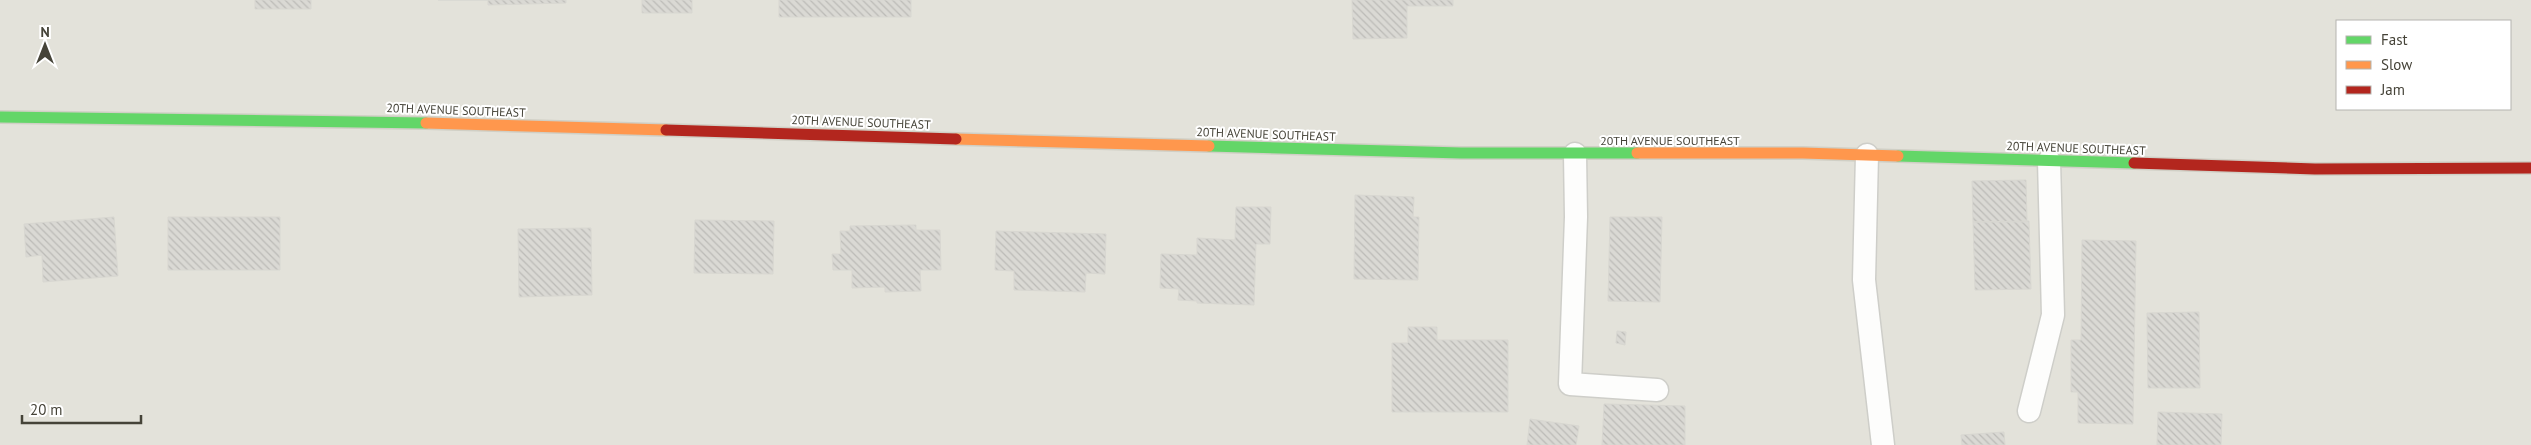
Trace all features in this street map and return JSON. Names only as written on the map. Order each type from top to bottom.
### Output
[{"type":"street","name":"20TH AVENUE SOUTHEAST","points":[[0,117],[312,120],[1441,153],[1867,155],[2315,169],[2531,168]]},
{"type":"lane","points":[[1575,154],[1576,216],[1570,384],[1658,390]]},
{"type":"lane","points":[[1867,155],[1864,280],[1883,445]]},
{"type":"lane","points":[[2029,410],[2053,315],[2049,161]]},
{"type":"shaded area","points":[[0,0],[2531,0],[2531,445],[0,445]]},
{"type":"building","points":[[255,0],[311,0],[311,9],[255,9]]},
{"type":"building","points":[[488,0],[566,0],[566,3],[488,5]]},
{"type":"building","points":[[642,0],[692,0],[692,13],[642,13]]},
{"type":"building","points":[[779,0],[911,0],[911,17],[779,17]]},
{"type":"building","points":[[1352,0],[1453,0],[1453,6],[1407,6],[1407,38],[1353,39]]},
{"type":"building","points":[[2026,180],[2027,222],[1973,222],[1972,181]]},
{"type":"building","points":[[1355,195],[1414,197],[1413,217],[1419,217],[1418,280],[1354,279]]},
{"type":"building","points":[[1236,207],[1271,207],[1270,244],[1256,244],[1254,305],[1197,303],[1197,301],[1178,300],[1179,289],[1160,288],[1161,254],[1197,255],[1197,238],[1235,240]]},
{"type":"building","points":[[114,217],[118,276],[43,282],[42,255],[26,257],[24,224]]},
{"type":"building","points":[[168,217],[280,217],[280,270],[168,270]]},
{"type":"building","points":[[1610,217],[1662,217],[1660,302],[1608,301]]},
{"type":"building","points":[[695,220],[774,221],[773,274],[694,273]]},
{"type":"building","points":[[2029,221],[2031,289],[1975,290],[1973,222]]},
{"type":"building","points":[[916,225],[916,230],[940,230],[941,270],[920,270],[921,291],[885,292],[885,287],[852,288],[852,270],[833,270],[832,254],[841,254],[840,231],[850,231],[850,226]]},
{"type":"building","points":[[591,228],[592,295],[519,297],[518,229]]},
{"type":"building","points":[[996,231],[1106,234],[1105,274],[1086,273],[1085,292],[1014,290],[1014,271],[995,270]]},
{"type":"building","points":[[2082,240],[2136,241],[2133,424],[2078,423],[2078,392],[2071,392],[2071,340],[2081,340]]},
{"type":"building","points":[[2199,312],[2200,388],[2148,388],[2147,313]]},
{"type":"building","points":[[1408,327],[1437,327],[1437,340],[1508,340],[1508,412],[1392,412],[1392,343],[1408,343]]},
{"type":"building","points":[[1617,331],[1626,332],[1625,345],[1616,343]]},
{"type":"building","points":[[1604,404],[1685,406],[1685,445],[1602,445]]},
{"type":"building","points":[[2158,412],[2222,414],[2221,445],[2157,445]]},
{"type":"building","points":[[1530,419],[1579,426],[1576,445],[1527,445]]},
{"type":"building","points":[[2004,432],[2005,445],[1962,445],[1961,435]]},
{"type":"traffic: fast","points":[[0,117],[426,123]]},
{"type":"traffic: fast","points":[[1209,146],[1461,153],[1637,153]]},
{"type":"traffic: fast","points":[[1898,156],[2134,163]]},
{"type":"traffic: slow","points":[[426,123],[666,130]]},
{"type":"traffic: slow","points":[[956,139],[1209,146]]},
{"type":"traffic: slow","points":[[1637,153],[1803,153],[1898,156]]},
{"type":"traffic: jam","points":[[666,130],[956,139]]},
{"type":"traffic: jam","points":[[2134,163],[2315,169],[2531,168]]}]
